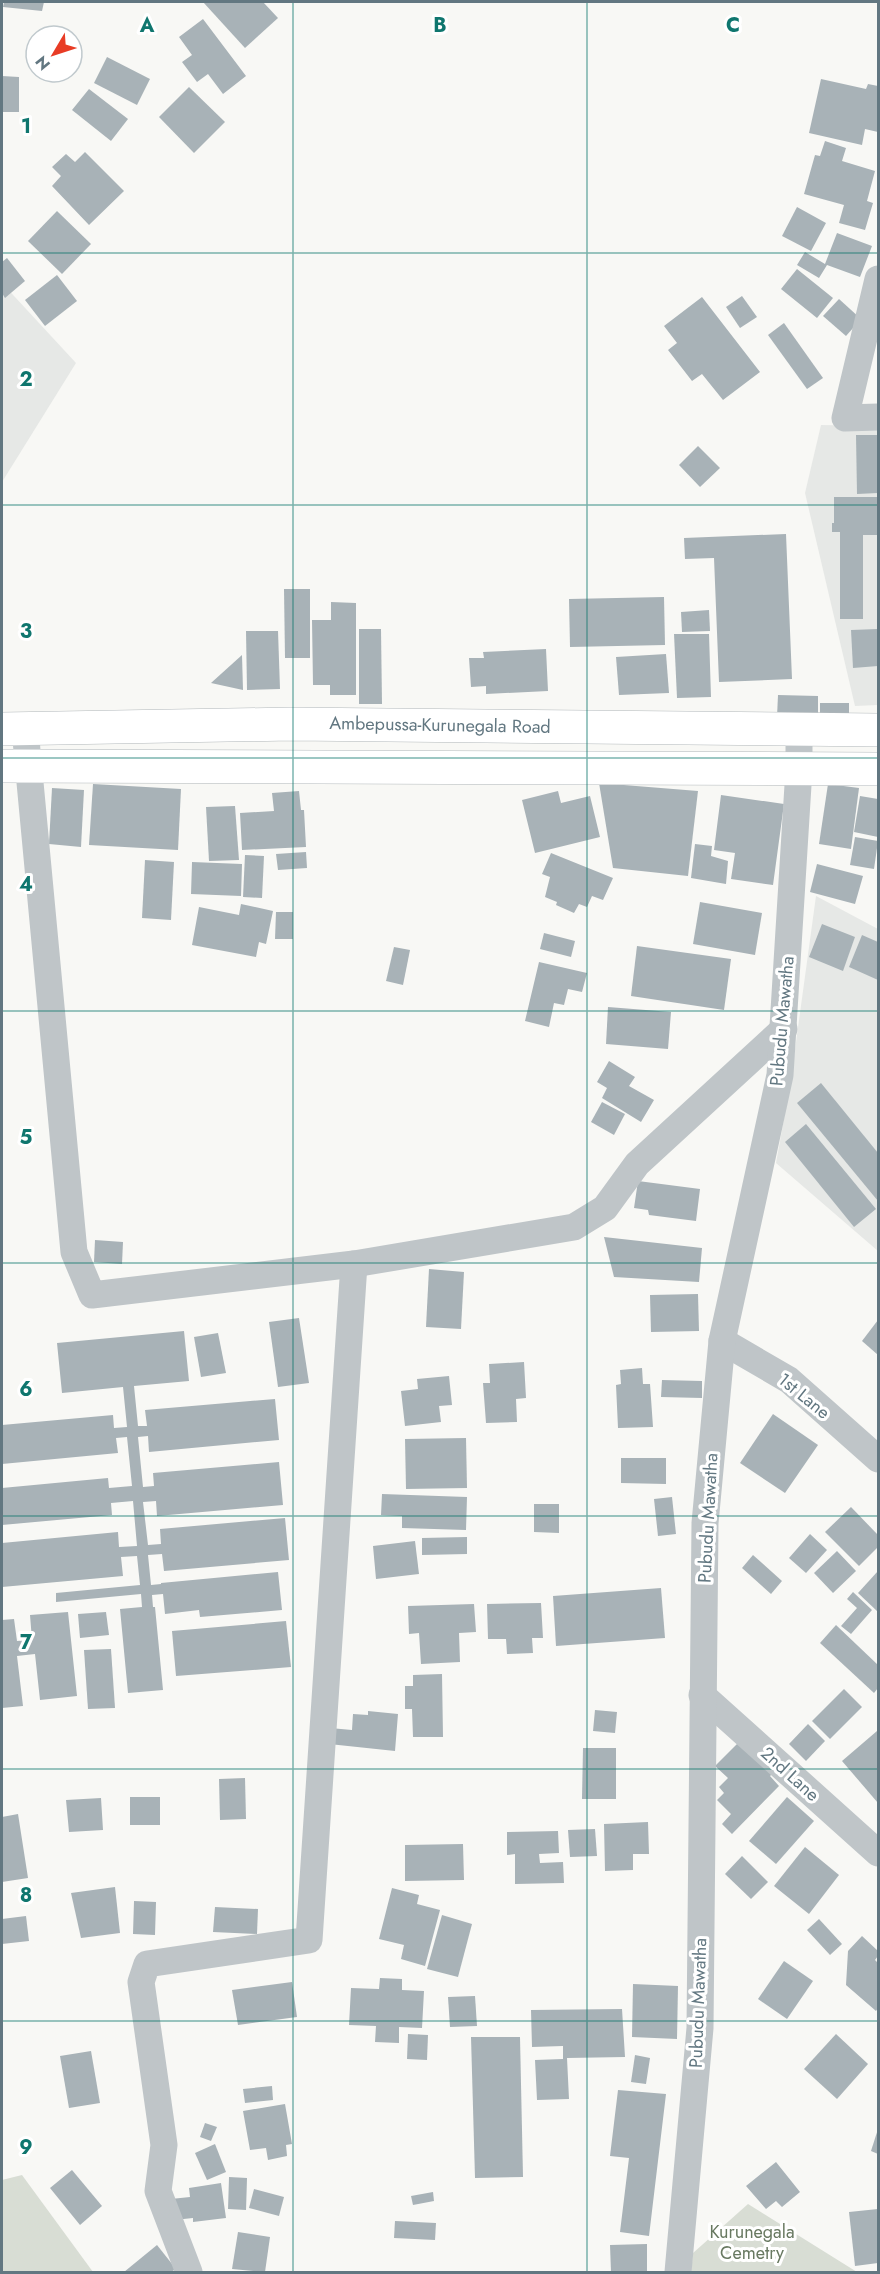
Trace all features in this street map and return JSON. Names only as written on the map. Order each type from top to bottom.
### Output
[{"type":"highway","name":"Ambepussa-Kurunegala Road","points":[[13,729],[291,724],[879,730]]},
{"type":"highway","points":[[15,767],[879,769]]},
{"type":"street","points":[[879,279],[845,418],[879,417]]},
{"type":"street","points":[[13,729],[15,767],[74,1252],[92,1295],[354,1264],[574,1227],[605,1208],[637,1164],[784,1029]]},
{"type":"street","name":"Pubudu Mawatha","points":[[678,2272],[700,2028],[705,1523],[722,1341],[780,1075],[799,769],[799,730]]},
{"type":"street","points":[[189,2272],[158,2191],[164,2145],[141,1982],[147,1964],[309,1940],[354,1264]]},
{"type":"street","name":"1st Lane","points":[[722,1341],[789,1380],[879,1459]]},
{"type":"street","name":"2nd Lane","points":[[702,1695],[879,1854]]},
{"type":"shaded area","points":[[2,283],[76,363],[2,482]]},
{"type":"shaded area","points":[[821,425],[878,426],[878,705],[855,706],[805,493]]},
{"type":"shaded area","points":[[816,896],[878,929],[878,1251],[776,1163],[790,1086]]},
{"type":"green space","points":[[22,2175],[93,2272],[2,2272],[2,2180]]},
{"type":"green space","name":"Kurunegala Cemetry","points":[[748,2204],[857,2272],[691,2272],[693,2253]]},
{"type":"building","points":[[4,2],[44,2],[42,11],[3,7]]},
{"type":"building","points":[[203,2],[263,2],[278,18],[245,48]]},
{"type":"building","points":[[203,19],[246,76],[223,94],[208,74],[197,82],[182,62],[192,55],[179,37]]},
{"type":"building","points":[[107,57],[150,79],[137,105],[94,83]]},
{"type":"building","points":[[2,76],[19,77],[19,112],[2,112]]},
{"type":"building","points":[[821,79],[866,89],[868,84],[878,86],[878,132],[865,129],[862,145],[809,133]]},
{"type":"building","points":[[189,87],[225,122],[194,153],[159,117]]},
{"type":"building","points":[[89,89],[128,119],[111,141],[72,110]]},
{"type":"building","points":[[825,141],[846,148],[842,161],[875,171],[867,201],[873,203],[865,230],[839,223],[844,205],[804,194],[815,155],[820,156]]},
{"type":"building","points":[[85,152],[124,191],[89,225],[52,186],[61,176],[52,167],[66,154],[75,162]]},
{"type":"building","points":[[797,207],[826,223],[811,251],[782,236]]},
{"type":"building","points":[[57,211],[91,244],[62,274],[28,241]]},
{"type":"building","points":[[837,233],[872,246],[860,277],[827,265],[819,278],[797,265],[805,252],[825,264]]},
{"type":"building","points":[[7,258],[25,281],[5,298],[2,293],[2,262]]},
{"type":"building","points":[[797,269],[833,298],[817,318],[781,289]]},
{"type":"building","points":[[57,275],[77,301],[45,326],[25,300]]},
{"type":"building","points":[[742,296],[757,317],[740,328],[726,307]]},
{"type":"building","points":[[702,297],[760,372],[723,400],[702,374],[692,381],[668,350],[677,343],[664,326]]},
{"type":"building","points":[[839,299],[861,319],[846,336],[823,316]]},
{"type":"building","points":[[784,323],[823,378],[807,389],[768,335]]},
{"type":"building","points":[[856,435],[878,435],[878,493],[857,494]]},
{"type":"building","points":[[698,446],[720,468],[700,487],[679,465]]},
{"type":"building","points":[[834,497],[878,497],[878,535],[863,535],[863,619],[840,619],[840,532],[832,532]]},
{"type":"building","points":[[786,534],[792,679],[719,682],[714,558],[685,559],[684,538]]},
{"type":"building","points":[[284,589],[310,589],[310,658],[285,658]]},
{"type":"building","points":[[664,597],[665,645],[570,647],[569,599]]},
{"type":"building","points":[[331,602],[356,603],[356,695],[330,695],[330,685],[313,685],[312,620],[331,620]]},
{"type":"building","points":[[709,610],[710,631],[682,632],[681,612]]},
{"type":"building","points":[[359,629],[381,629],[382,704],[359,704]]},
{"type":"building","points":[[878,629],[878,666],[853,668],[851,630]]},
{"type":"building","points":[[246,631],[278,631],[280,689],[247,690]]},
{"type":"building","points":[[674,634],[709,634],[711,697],[677,698]]},
{"type":"building","points":[[546,649],[548,691],[486,694],[486,686],[471,687],[469,658],[484,658],[483,652]]},
{"type":"building","points":[[666,654],[669,693],[619,695],[616,657]]},
{"type":"building","points":[[242,655],[243,690],[211,683]]},
{"type":"building","points":[[778,695],[818,696],[818,718],[777,717]]},
{"type":"building","points":[[820,703],[849,703],[849,718],[820,717]]},
{"type":"building","points":[[599,783],[698,791],[688,876],[613,868]]},
{"type":"building","points":[[93,784],[181,789],[178,850],[89,845]]},
{"type":"building","points":[[828,784],[859,788],[851,849],[819,844]]},
{"type":"building","points":[[52,788],[84,790],[81,847],[49,844]]},
{"type":"building","points":[[299,791],[301,810],[304,810],[306,847],[242,850],[240,813],[274,811],[272,793]]},
{"type":"building","points":[[558,791],[561,803],[590,796],[600,837],[535,853],[522,800]]},
{"type":"building","points":[[721,795],[784,804],[773,885],[731,879],[735,853],[714,850]]},
{"type":"building","points":[[860,796],[878,799],[878,837],[854,832]]},
{"type":"building","points":[[235,806],[239,860],[209,861],[206,807]]},
{"type":"building","points":[[855,837],[878,841],[874,869],[850,865]]},
{"type":"building","points":[[695,844],[712,846],[711,856],[728,861],[726,884],[691,878]]},
{"type":"building","points":[[306,852],[307,868],[278,870],[276,854]]},
{"type":"building","points":[[551,853],[613,878],[603,900],[592,896],[587,907],[579,904],[574,913],[545,897],[550,877],[542,874]]},
{"type":"building","points":[[245,855],[264,856],[262,898],[243,897]]},
{"type":"building","points":[[145,860],[174,862],[171,920],[142,918]]},
{"type":"building","points":[[192,862],[242,864],[241,896],[191,894]]},
{"type":"building","points":[[817,864],[863,876],[855,904],[810,892]]},
{"type":"building","points":[[700,902],[762,913],[755,955],[693,944]]},
{"type":"building","points":[[241,904],[273,911],[266,944],[259,942],[256,957],[192,945],[199,907],[239,915]]},
{"type":"building","points":[[276,912],[293,912],[293,939],[275,939]]},
{"type":"building","points":[[822,924],[855,937],[843,971],[809,957]]},
{"type":"building","points":[[544,933],[575,941],[571,957],[540,949]]},
{"type":"building","points":[[862,935],[878,942],[878,980],[849,967]]},
{"type":"building","points":[[637,946],[731,959],[724,1010],[631,996]]},
{"type":"building","points":[[394,947],[410,950],[403,985],[386,981]]},
{"type":"building","points":[[539,962],[587,973],[582,992],[568,989],[564,1005],[554,1003],[549,1027],[525,1021]]},
{"type":"building","points":[[608,1007],[671,1012],[668,1049],[606,1044]]},
{"type":"building","points":[[609,1061],[635,1077],[629,1086],[654,1100],[641,1122],[602,1098],[607,1088],[597,1082]]},
{"type":"building","points":[[821,1083],[878,1153],[878,1201],[797,1103]]},
{"type":"building","points":[[602,1102],[625,1114],[614,1135],[591,1122]]},
{"type":"building","points":[[806,1124],[876,1209],[854,1227],[785,1142]]},
{"type":"building","points":[[638,1181],[700,1189],[696,1221],[649,1215],[648,1210],[634,1208]]},
{"type":"building","points":[[604,1237],[702,1248],[699,1282],[614,1277]]},
{"type":"building","points":[[95,1240],[123,1242],[122,1264],[94,1262]]},
{"type":"building","points":[[429,1269],[464,1272],[461,1329],[426,1327]]},
{"type":"building","points":[[698,1294],[699,1331],[651,1332],[650,1295]]},
{"type":"building","points":[[299,1318],[309,1383],[278,1387],[269,1322]]},
{"type":"building","points":[[878,1320],[878,1355],[862,1341]]},
{"type":"building","points":[[184,1331],[189,1381],[134,1386],[138,1426],[147,1426],[145,1410],[275,1399],[279,1440],[149,1452],[148,1436],[138,1437],[143,1487],[154,1486],[153,1473],[279,1462],[283,1505],[157,1516],[156,1501],[143,1502],[148,1545],[161,1544],[160,1529],[285,1518],[289,1560],[164,1571],[162,1554],[148,1555],[151,1585],[278,1572],[282,1610],[200,1617],[199,1610],[165,1614],[163,1594],[152,1595],[163,1690],[128,1693],[120,1609],[142,1607],[141,1594],[56,1602],[56,1593],[140,1585],[137,1556],[121,1557],[123,1576],[2,1587],[2,1543],[118,1532],[119,1547],[137,1546],[133,1501],[111,1503],[112,1515],[2,1525],[2,1488],[108,1478],[109,1488],[132,1486],[127,1437],[116,1438],[118,1453],[2,1464],[2,1425],[113,1415],[114,1428],[127,1427],[123,1387],[62,1393],[57,1343]]},
{"type":"building","points":[[218,1333],[226,1373],[201,1377],[194,1337]]},
{"type":"building","points":[[524,1362],[526,1398],[516,1399],[517,1422],[486,1423],[483,1383],[490,1383],[489,1364]]},
{"type":"building","points":[[642,1368],[643,1384],[650,1384],[653,1427],[618,1428],[616,1385],[621,1384],[620,1370]]},
{"type":"building","points":[[449,1376],[452,1405],[439,1406],[441,1422],[405,1426],[401,1391],[418,1389],[417,1379]]},
{"type":"building","points":[[662,1380],[702,1381],[702,1398],[661,1397]]},
{"type":"building","points":[[773,1414],[818,1445],[785,1493],[740,1463]]},
{"type":"building","points":[[466,1438],[467,1488],[406,1489],[405,1439]]},
{"type":"building","points":[[621,1458],[666,1458],[666,1484],[621,1483]]},
{"type":"building","points":[[382,1494],[467,1497],[466,1530],[402,1528],[402,1516],[381,1515]]},
{"type":"building","points":[[672,1497],[676,1534],[658,1536],[654,1499]]},
{"type":"building","points":[[534,1504],[559,1504],[559,1533],[534,1532]]},
{"type":"building","points":[[851,1507],[878,1535],[878,1547],[859,1566],[825,1532]]},
{"type":"building","points":[[810,1534],[827,1550],[806,1573],[789,1558]]},
{"type":"building","points":[[467,1537],[467,1554],[422,1555],[422,1538]]},
{"type":"building","points":[[415,1541],[419,1574],[376,1579],[373,1546]]},
{"type":"building","points":[[837,1551],[856,1571],[833,1593],[814,1573]]},
{"type":"building","points":[[753,1555],[782,1581],[771,1594],[742,1568]]},
{"type":"building","points":[[878,1571],[878,1612],[858,1593]]},
{"type":"building","points":[[661,1588],[665,1638],[556,1646],[553,1596]]},
{"type":"building","points":[[853,1592],[872,1610],[851,1634],[841,1626],[857,1608],[847,1599]]},
{"type":"building","points":[[541,1603],[543,1638],[532,1638],[533,1653],[507,1654],[506,1639],[488,1639],[487,1604]]},
{"type":"building","points":[[474,1604],[476,1632],[459,1633],[460,1662],[421,1664],[419,1633],[409,1634],[408,1606]]},
{"type":"building","points":[[68,1612],[77,1696],[40,1700],[35,1654],[17,1656],[23,1706],[2,1708],[2,1620],[14,1619],[17,1641],[32,1640],[30,1615]]},
{"type":"building","points":[[106,1612],[109,1635],[80,1638],[78,1614]]},
{"type":"building","points":[[286,1621],[291,1667],[176,1676],[172,1631]]},
{"type":"building","points":[[836,1625],[878,1665],[878,1688],[874,1693],[820,1643]]},
{"type":"building","points":[[111,1649],[115,1708],[88,1709],[84,1650]]},
{"type":"building","points":[[442,1674],[443,1737],[413,1737],[412,1709],[405,1709],[405,1686],[413,1686],[413,1675]]},
{"type":"building","points":[[844,1689],[862,1707],[830,1739],[812,1721]]},
{"type":"building","points":[[595,1710],[617,1712],[615,1733],[593,1731]]},
{"type":"building","points":[[368,1711],[398,1714],[395,1751],[329,1744],[330,1728],[352,1730],[353,1714],[368,1715]]},
{"type":"building","points":[[808,1724],[825,1741],[806,1761],[789,1744]]},
{"type":"building","points":[[877,1731],[878,1733],[878,1803],[842,1761]]},
{"type":"building","points":[[743,1738],[776,1770],[770,1776],[779,1786],[732,1834],[722,1824],[731,1814],[717,1800],[724,1793],[719,1787],[728,1778],[715,1766]]},
{"type":"building","points":[[583,1748],[616,1748],[616,1799],[582,1799]]},
{"type":"building","points":[[245,1778],[246,1819],[220,1820],[219,1779]]},
{"type":"building","points":[[130,1797],[160,1797],[160,1825],[130,1825]]},
{"type":"building","points":[[787,1797],[814,1821],[776,1864],[749,1841]]},
{"type":"building","points":[[101,1798],[103,1830],[69,1832],[66,1800]]},
{"type":"building","points":[[18,1814],[28,1878],[2,1882],[2,1817]]},
{"type":"building","points":[[648,1822],[649,1854],[633,1854],[633,1870],[605,1871],[604,1824]]},
{"type":"building","points":[[595,1829],[597,1856],[570,1857],[568,1830]]},
{"type":"building","points":[[558,1831],[559,1853],[539,1854],[540,1863],[563,1862],[564,1883],[515,1884],[515,1854],[507,1855],[507,1832]]},
{"type":"building","points":[[463,1844],[464,1880],[405,1881],[405,1845]]},
{"type":"building","points":[[805,1847],[839,1875],[809,1914],[774,1886]]},
{"type":"building","points":[[742,1856],[768,1882],[751,1899],[725,1874]]},
{"type":"building","points":[[115,1887],[120,1933],[81,1938],[71,1893]]},
{"type":"building","points":[[392,1888],[419,1895],[417,1904],[440,1910],[425,1966],[401,1959],[404,1945],[379,1939]]},
{"type":"building","points":[[134,1901],[156,1902],[155,1935],[133,1934]]},
{"type":"building","points":[[215,1907],[258,1909],[257,1934],[213,1932]]},
{"type":"building","points":[[442,1915],[472,1924],[458,1977],[427,1969]]},
{"type":"building","points":[[26,1916],[29,1941],[2,1944],[2,1919]]},
{"type":"building","points":[[819,1919],[842,1944],[830,1955],[807,1930]]},
{"type":"building","points":[[862,1936],[878,1951],[875,1960],[878,1963],[878,2008],[876,2011],[846,1985],[848,1951]]},
{"type":"building","points":[[784,1961],[813,1981],[787,2019],[758,1999]]},
{"type":"building","points":[[380,1978],[402,1979],[402,1990],[424,1991],[422,2028],[399,2027],[399,2043],[375,2042],[376,2026],[349,2025],[351,1988],[379,1989]]},
{"type":"building","points":[[292,1982],[297,2017],[238,2025],[232,1990]]},
{"type":"building","points":[[633,1984],[678,1986],[677,2039],[632,2037]]},
{"type":"building","points":[[475,1996],[477,2026],[450,2027],[448,1997]]},
{"type":"building","points":[[622,2009],[625,2057],[567,2058],[569,2099],[537,2100],[535,2060],[563,2059],[563,2046],[532,2047],[531,2010]]},
{"type":"building","points":[[408,2034],[428,2035],[427,2060],[407,2059]]},
{"type":"building","points":[[836,2034],[868,2064],[837,2099],[804,2069]]},
{"type":"building","points":[[471,2037],[520,2037],[523,2177],[475,2178]]},
{"type":"building","points":[[91,2051],[100,2103],[69,2108],[60,2056]]},
{"type":"building","points":[[635,2055],[650,2058],[646,2084],[631,2082]]},
{"type":"building","points":[[272,2086],[273,2100],[245,2103],[243,2089]]},
{"type":"building","points":[[618,2090],[666,2094],[649,2236],[620,2232],[629,2158],[610,2156]]},
{"type":"building","points":[[285,2104],[292,2144],[286,2145],[287,2156],[268,2160],[266,2148],[250,2150],[243,2111]]},
{"type":"building","points":[[205,2123],[217,2127],[211,2141],[200,2137]]},
{"type":"building","points":[[878,2129],[878,2154],[871,2151]]},
{"type":"building","points":[[215,2144],[226,2172],[207,2180],[195,2153]]},
{"type":"building","points":[[776,2162],[800,2192],[782,2207],[776,2201],[766,2209],[746,2186]]},
{"type":"building","points":[[72,2170],[102,2206],[80,2225],[50,2188]]},
{"type":"building","points":[[229,2177],[247,2178],[246,2210],[228,2209]]},
{"type":"building","points":[[221,2183],[226,2218],[193,2222],[193,2218],[174,2220],[171,2199],[190,2197],[189,2188]]},
{"type":"building","points":[[254,2189],[284,2197],[279,2216],[249,2208]]},
{"type":"building","points":[[433,2192],[434,2201],[413,2205],[411,2196]]},
{"type":"building","points":[[878,2209],[878,2263],[855,2266],[849,2212]]},
{"type":"building","points":[[395,2221],[436,2223],[435,2240],[394,2238]]},
{"type":"building","points":[[238,2232],[270,2237],[265,2272],[232,2269]]},
{"type":"building","points":[[647,2244],[647,2272],[611,2272],[610,2245]]},
{"type":"building","points":[[157,2245],[176,2269],[171,2272],[124,2272]]}]
